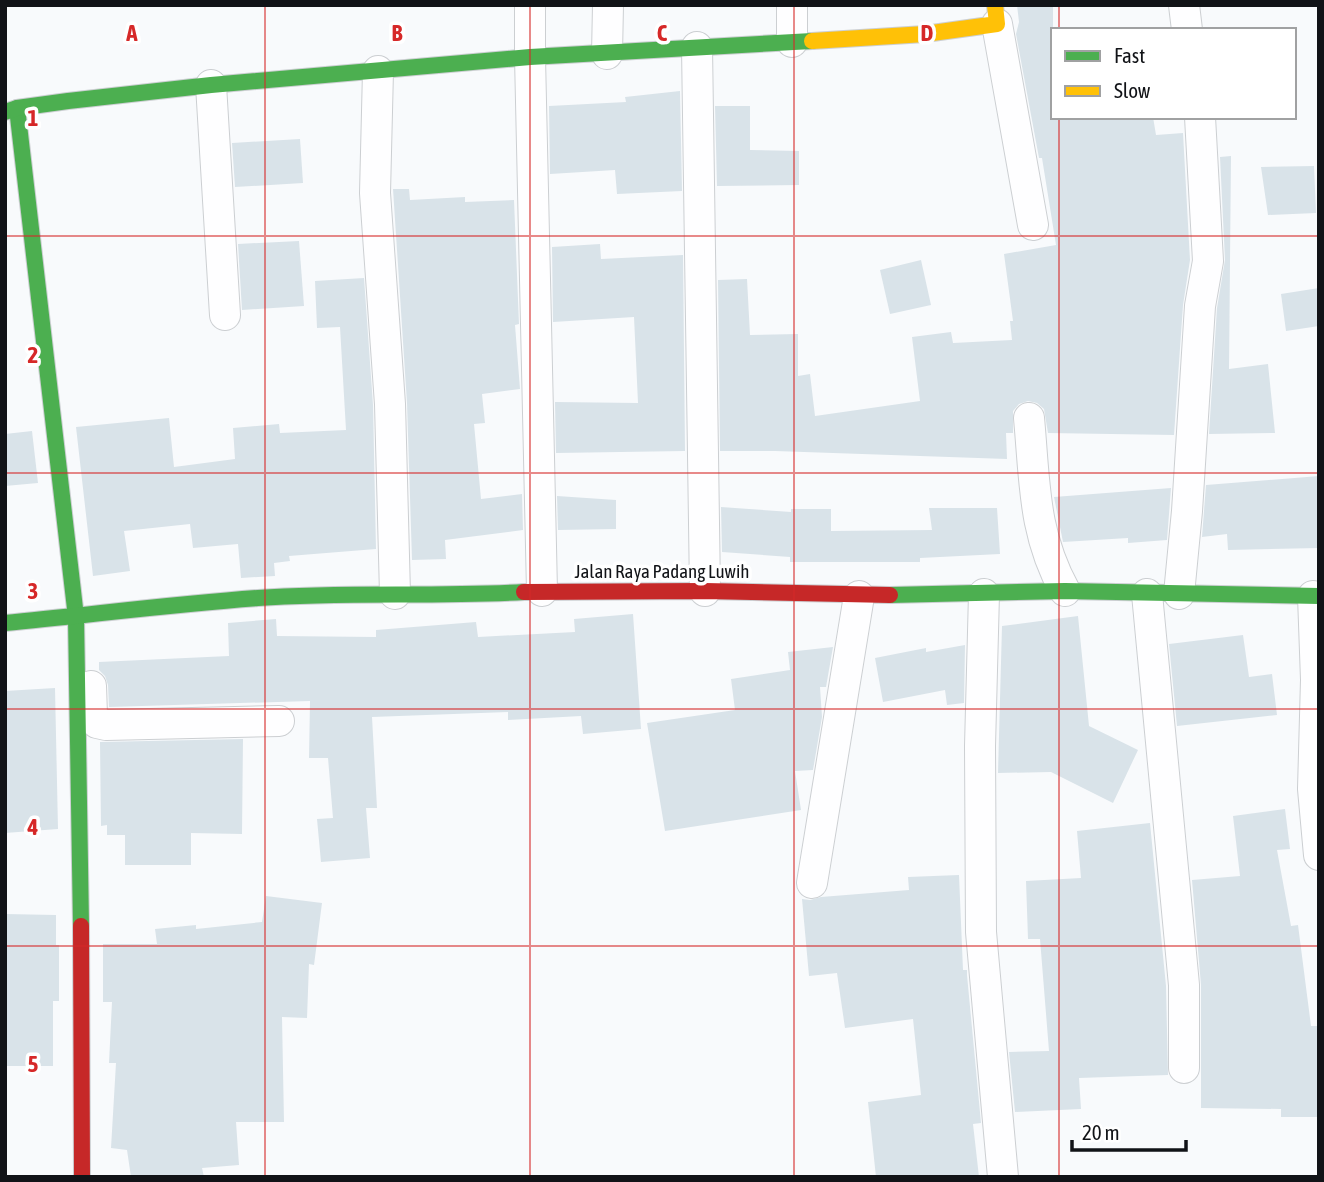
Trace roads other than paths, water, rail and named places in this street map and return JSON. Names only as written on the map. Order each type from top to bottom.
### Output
[{"type":"street","points":[[530,5],[542,592]]},
{"type":"street","points":[[607,54],[608,5]]},
{"type":"street","points":[[792,5],[792,42]]},
{"type":"street","points":[[1184,5],[1187,28]]},
{"type":"street","points":[[279,721],[106,725],[97,723],[92,716],[83,616],[11,110],[211,85],[530,57],[925,34],[996,15],[1034,225]]},
{"type":"street","points":[[696,47],[705,591]]},
{"type":"street","points":[[378,71],[375,193],[390,404],[395,594]]},
{"type":"street","points":[[211,85],[225,315]]},
{"type":"street","points":[[1179,594],[1200,306],[1208,261],[1200,119]]},
{"type":"street","points":[[1029,418],[1037,516],[1052,568],[1065,591]]},
{"type":"street","name":"Jalan Raya Padang Luwih","points":[[5,623],[259,598],[395,594],[455,596],[542,592],[705,591],[859,596],[1065,591],[1316,596]]},
{"type":"street","points":[[984,594],[980,758],[981,932],[1003,1177]]},
{"type":"street","points":[[1147,594],[1184,985],[1184,1068]]},
{"type":"street","points":[[812,883],[859,596]]},
{"type":"street","points":[[1316,596],[1313,789],[1319,855]]},
{"type":"street","points":[[82,1177],[83,616]]}]
